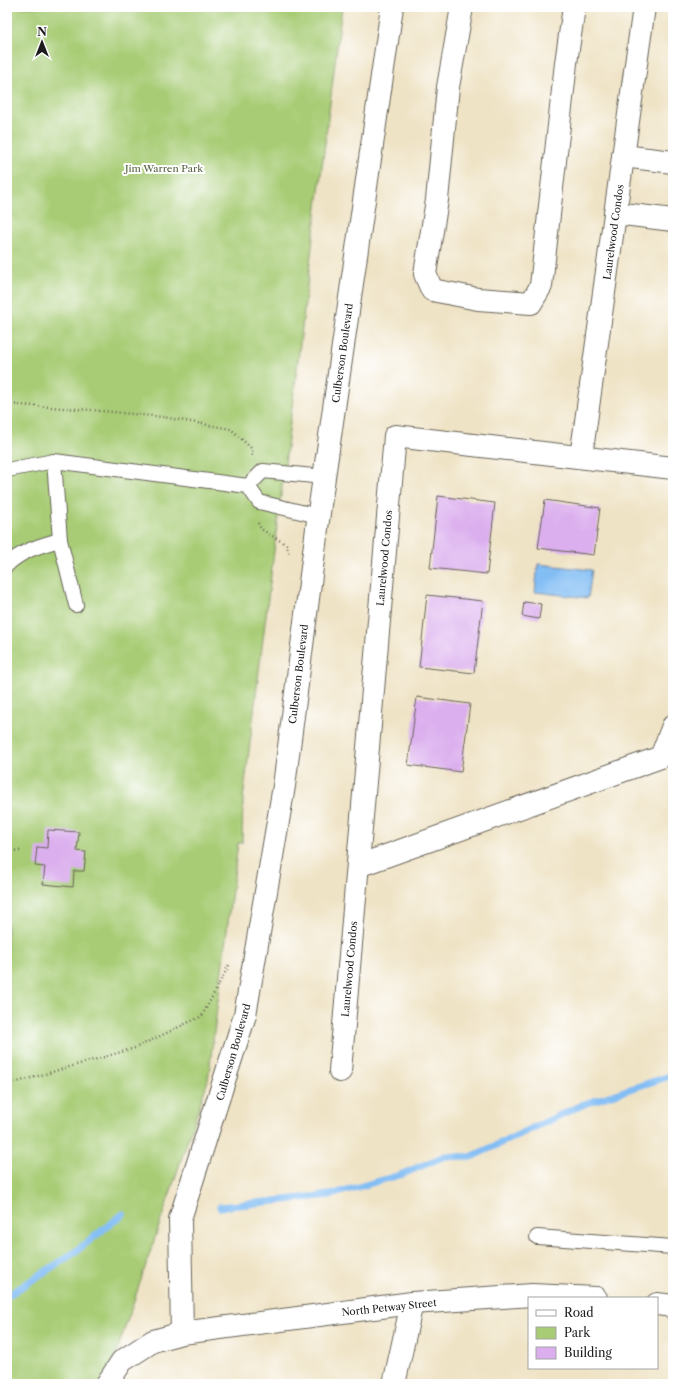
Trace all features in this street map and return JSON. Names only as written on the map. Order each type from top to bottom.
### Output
[{"type":"street","name":"Culberson Boulevard","points":[[182,1333],[180,1219],[245,1015],[284,786],[318,516],[392,7]]},
{"type":"street","points":[[462,7],[448,87],[437,200],[425,274],[432,290],[478,299],[531,303],[541,286],[566,63],[574,7]]},
{"type":"street","name":"Laurelwood Condos","points":[[581,457],[644,7]]},
{"type":"street","points":[[623,156],[673,162]]},
{"type":"street","points":[[615,213],[673,220]]},
{"type":"street","name":"Laurelwood Condos","points":[[340,1071],[395,436],[673,468]]},
{"type":"street","points":[[358,866],[661,757],[673,726]]},
{"type":"street","name":"North Petway Street","points":[[107,1384],[122,1361],[153,1342],[182,1333],[412,1303],[532,1295],[575,1297]]},
{"type":"street","points":[[394,1384],[412,1303]]},
{"type":"street","points":[[658,1304],[673,1306]]},
{"type":"lane","points":[[54,461],[60,540],[76,605]]},
{"type":"lane","points":[[7,470],[54,461],[248,486],[259,502],[318,516]]},
{"type":"lane","points":[[248,486],[263,471],[324,477]]},
{"type":"lane","points":[[7,565],[34,547],[60,540]]},
{"type":"lane","points":[[537,1237],[673,1246]]},
{"type":"path","points":[[7,404],[163,417],[231,429],[252,449],[252,467],[248,486]]},
{"type":"path","points":[[258,521],[261,529],[287,545],[289,559]]},
{"type":"path","points":[[7,850],[21,851]]},
{"type":"path","points":[[7,1085],[135,1048],[202,1016],[230,962]]},
{"type":"green space","name":"Jim Warren Park","points":[[7,7],[342,7],[243,799],[242,843],[238,843],[208,1080],[106,1384],[7,1384]]},
{"type":"water","points":[[538,564],[592,570],[588,598],[535,592]]},
{"type":"building","points":[[438,496],[495,503],[487,574],[430,568]]},
{"type":"building","points":[[545,500],[600,508],[594,555],[538,548]]},
{"type":"building","points":[[427,595],[483,601],[474,673],[419,667]]},
{"type":"building","points":[[524,602],[541,604],[539,619],[522,616]]},
{"type":"building","points":[[417,697],[470,704],[461,772],[408,765]]},
{"type":"building","points":[[48,830],[79,832],[77,851],[86,852],[84,871],[74,871],[73,887],[43,884],[45,867],[35,866],[37,847],[47,848]]},
{"type":"waterway","points":[[220,1207],[330,1195],[400,1175],[445,1156],[471,1157],[584,1104],[673,1075]]},
{"type":"waterway","points":[[7,1296],[71,1255],[123,1214]]}]
